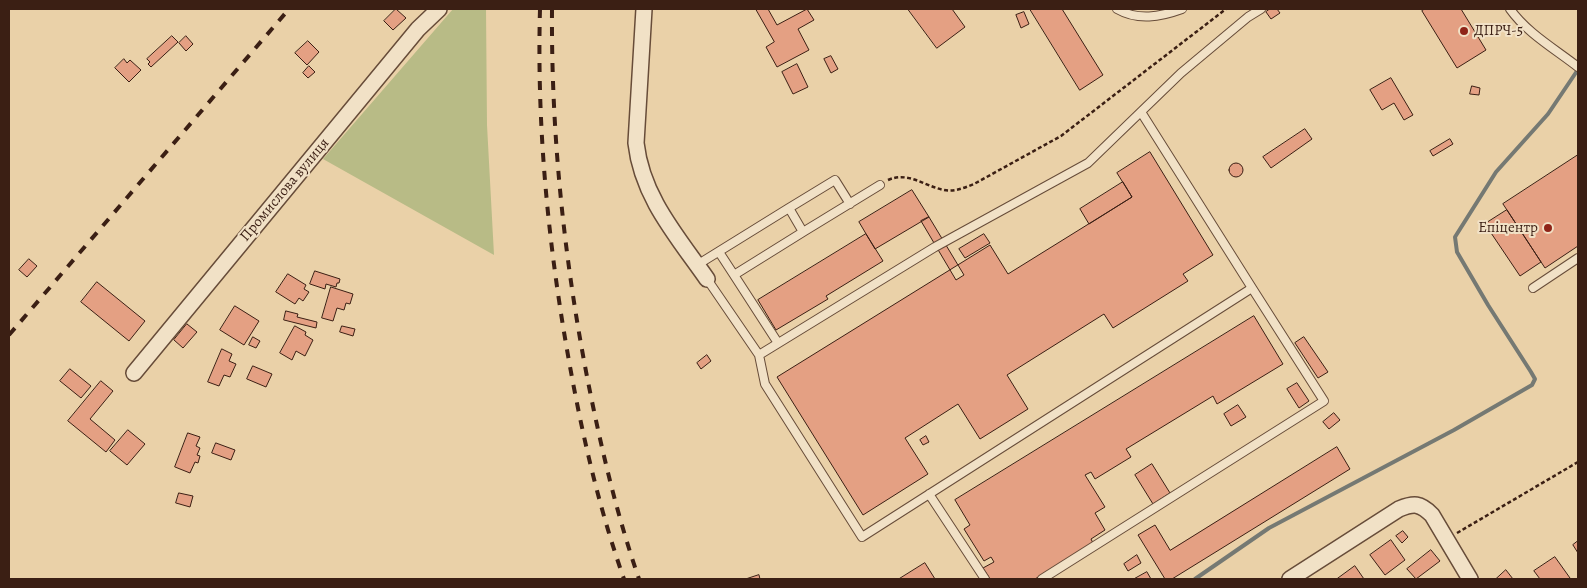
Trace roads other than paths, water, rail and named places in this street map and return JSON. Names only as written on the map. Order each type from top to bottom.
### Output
[{"type":"street","name":"Промислова вулиця","points":[[134,373],[418,29],[439,9]]},
{"type":"street","points":[[644,9],[636,143],[638,161],[645,183],[656,206],[707,279]]},
{"type":"street","points":[[1290,579],[1399,509],[1417,504],[1425,508],[1432,515],[1445,540],[1470,579]]},
{"type":"lane","points":[[1117,9],[1128,15],[1143,17],[1182,9]]},
{"type":"lane","points":[[759,355],[936,248],[1088,163],[1181,73],[1260,9]]},
{"type":"lane","points":[[1510,9],[1528,28],[1578,67]]},
{"type":"lane","points":[[1042,579],[1324,401],[1141,112]]},
{"type":"lane","points":[[697,265],[834,180],[850,204]]},
{"type":"lane","points":[[734,275],[880,185]]},
{"type":"lane","points":[[788,208],[803,232]]},
{"type":"lane","points":[[719,252],[778,344]]},
{"type":"lane","points":[[1533,288],[1578,258]]},
{"type":"lane","points":[[707,279],[759,355],[765,384],[862,537],[1252,288]]},
{"type":"lane","points":[[929,494],[985,579]]},
{"type":"waterway","points":[[1195,579],[1269,528],[1454,430],[1532,385],[1535,379],[1457,252],[1455,237],[1496,172],[1548,114],[1577,71]]},
{"type":"railway","points":[[9,335],[289,9]]},
{"type":"railway","points":[[540,9],[541,128],[547,208],[557,287],[568,358],[588,454],[604,517],[624,579]]},
{"type":"railway","points":[[552,9],[552,59],[557,160],[575,311],[603,454],[639,579]]},
{"type":"place","name":"ДПРЧ-5","points":[[1464,31]]},
{"type":"place","name":"Епіцентр","points":[[1548,228]]}]
